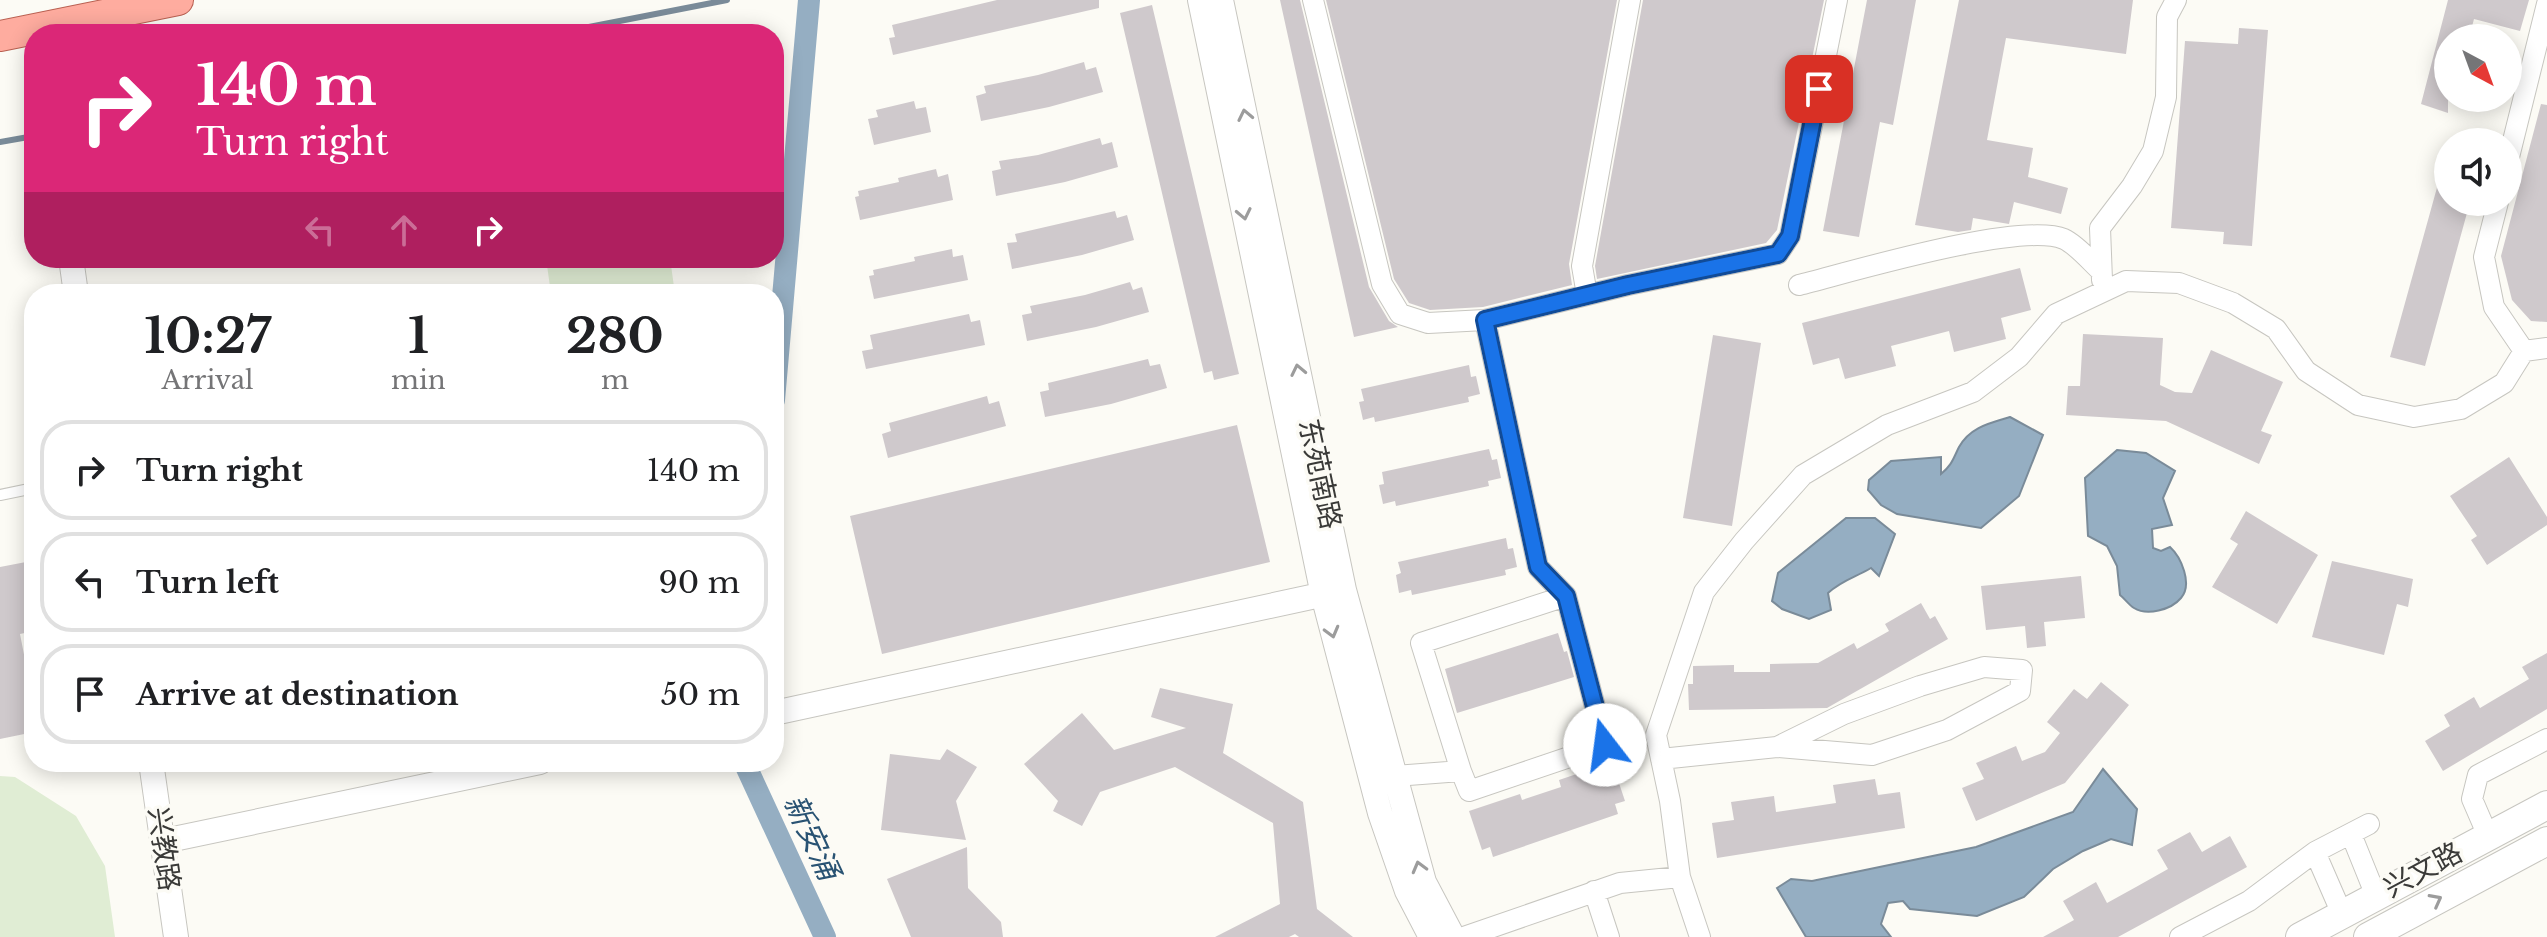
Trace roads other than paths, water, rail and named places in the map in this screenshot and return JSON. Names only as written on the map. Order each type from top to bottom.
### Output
[{"type":"main road","points":[[68,24],[178,0]]},
{"type":"main road","points":[[0,36],[24,33]]},
{"type":"main road","name":"兴文路","points":[[2300,937],[2547,805]]},
{"type":"main road","name":"兴文路","points":[[2368,937],[2547,841]]},
{"type":"street","name":"东苑南路","points":[[1200,0],[1380,813],[1407,891],[1431,937]]},
{"type":"street","name":"东苑南路","points":[[1221,0],[1333,592],[1395,776],[1424,882],[1453,937]]},
{"type":"street","points":[[1313,0],[1382,284],[1400,314],[1428,323],[1485,320],[1778,254],[1790,236],[1837,0]]},
{"type":"street","points":[[1587,295],[1582,266],[1630,0]]},
{"type":"street","points":[[2102,282],[2100,228],[2132,186],[2153,151],[2166,97],[2167,17],[2176,0]]},
{"type":"street","points":[[2516,128],[2547,4]]},
{"type":"street","points":[[2494,216],[2484,257],[2494,307],[2524,351]]},
{"type":"street","points":[[1799,285],[1920,254],[2021,235],[2064,239],[2102,282]]},
{"type":"street","points":[[1700,937],[1680,877],[1670,801],[1656,735],[1704,592],[1744,541],[1803,475],[1887,425],[1973,392],[2019,357],[2056,314],[2102,282],[2179,283],[2233,303],[2276,329],[2306,371],[2358,405],[2414,417],[2461,409],[2504,383],[2524,351]]},
{"type":"street","points":[[1485,320],[1538,567],[1566,596],[1605,745],[1469,791],[1421,643],[1566,596]]},
{"type":"street","points":[[2524,351],[2547,348]]},
{"type":"street","points":[[784,711],[1333,592]]},
{"type":"street","points":[[1661,759],[1777,747],[1872,755],[1947,730],[2020,691],[2022,670],[1984,667],[1920,686],[1844,714],[1777,747]]},
{"type":"street","points":[[2488,836],[2472,799],[2478,775],[2547,739]]},
{"type":"street","points":[[1395,776],[1461,771]]},
{"type":"street","name":"兴教路","points":[[153,772],[176,937]]},
{"type":"street","points":[[164,841],[492,772]]},
{"type":"street","points":[[2180,937],[2249,901],[2315,852],[2360,829],[2376,896]]},
{"type":"street","points":[[2315,852],[2342,914]]},
{"type":"street","points":[[1464,937],[1620,883],[1680,877]]},
{"type":"street","points":[[1594,891],[1609,937]]},
{"type":"lane","points":[[0,495],[24,490]]},
{"type":"water","points":[[2010,417],[2043,435],[2019,496],[1981,528],[1897,514],[1881,505],[1868,490],[1869,480],[1891,461],[1941,457],[1941,474],[1969,435],[1981,427]]},
{"type":"water","points":[[2117,450],[2146,453],[2175,471],[2163,498],[2172,525],[2152,529],[2153,548],[2161,551],[2170,547],[2174,551],[2184,571],[2186,586],[2177,602],[2159,610],[2139,610],[2120,595],[2117,566],[2107,546],[2088,536],[2085,478]]},
{"type":"water","points":[[1846,518],[1875,518],[1895,534],[1879,576],[1871,568],[1839,585],[1828,593],[1831,610],[1809,619],[1782,609],[1772,601],[1778,573]]},
{"type":"water","points":[[2103,769],[2137,809],[2132,845],[2111,839],[2083,851],[2053,869],[2024,897],[1977,916],[1910,909],[1903,901],[1888,903],[1881,924],[1891,937],[1806,937],[1777,888],[1791,879],[1812,881],[1976,847],[2073,812]]},
{"type":"waterway","points":[[604,24],[727,0]]},
{"type":"waterway","name":"新安涌","points":[[784,286],[809,0]]},
{"type":"waterway","points":[[0,142],[24,138]]},
{"type":"waterway","name":"新安涌","points":[[749,772],[825,937]]}]
